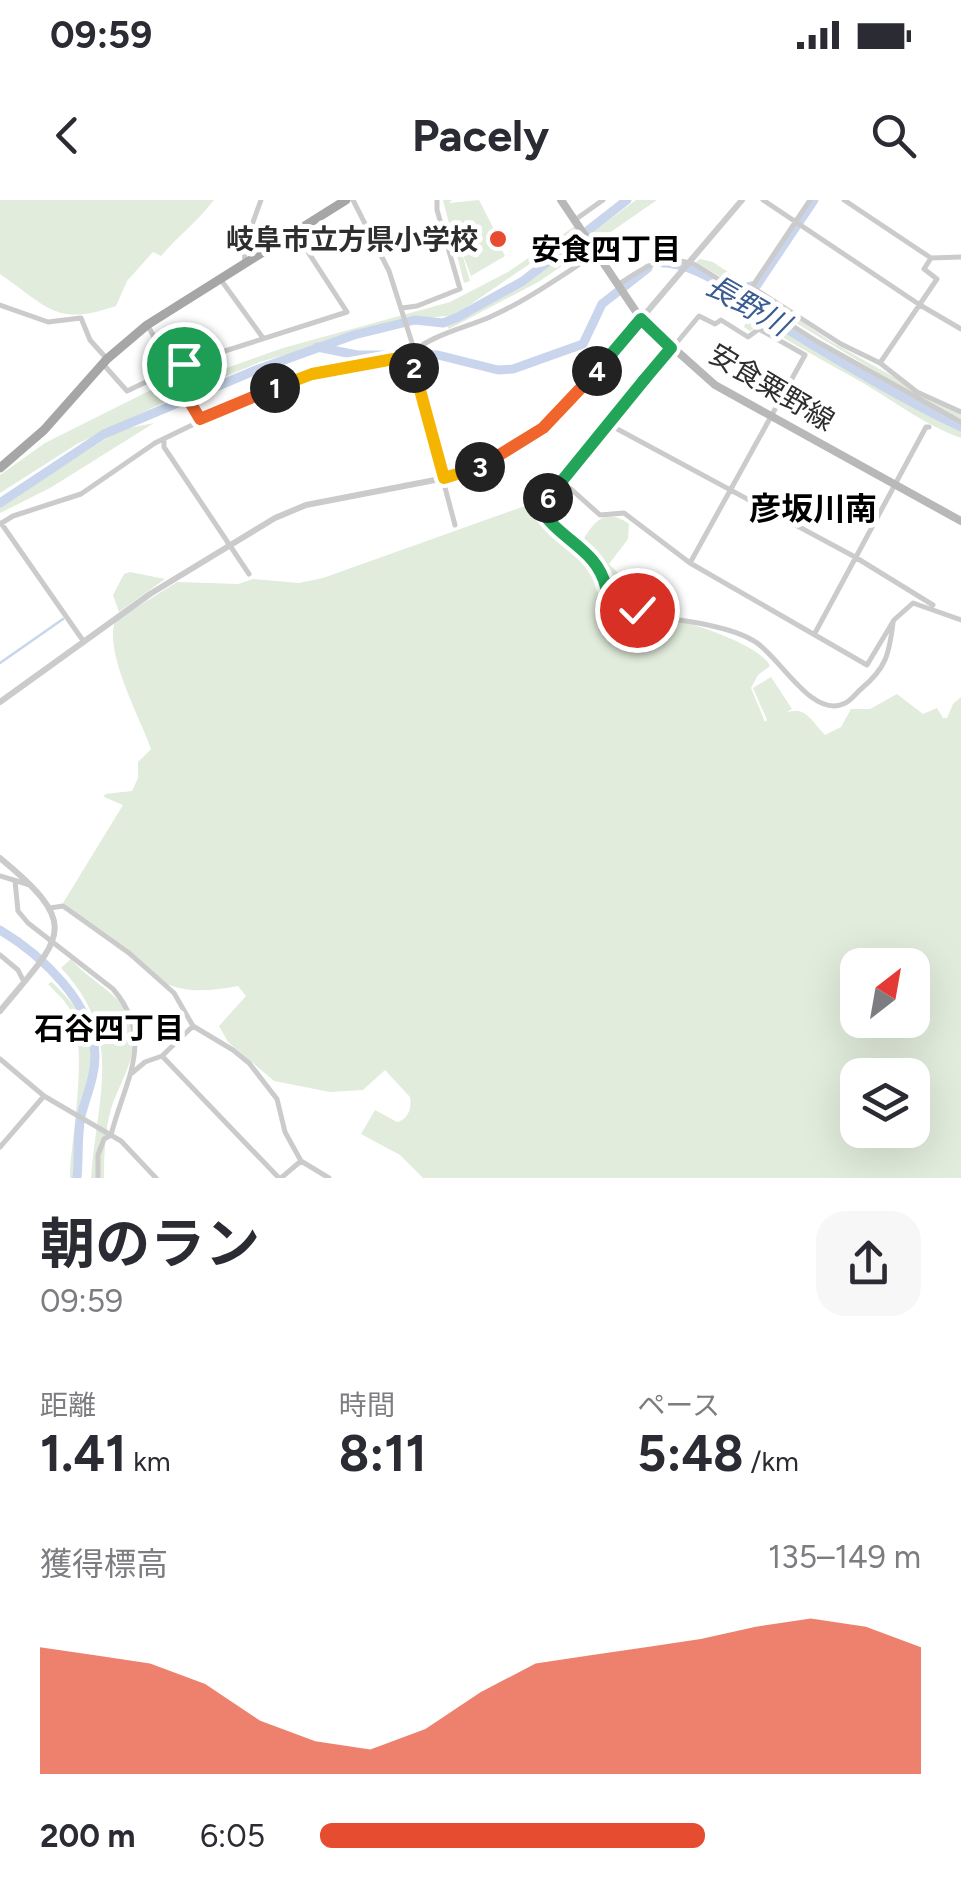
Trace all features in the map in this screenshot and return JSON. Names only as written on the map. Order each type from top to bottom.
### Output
[{"type":"main road","points":[[0,468],[44,430],[105,362],[147,325],[349,200]]},
{"type":"main road","name":"安食粟野線","points":[[561,200],[577,218],[641,319],[715,385],[961,521]]},
{"type":"street","points":[[245,263],[244,247],[261,200]]},
{"type":"street","points":[[349,200],[389,271],[402,310],[455,526]]},
{"type":"street","points":[[402,310],[460,289],[437,210],[438,200]]},
{"type":"street","points":[[577,218],[603,200]]},
{"type":"street","points":[[0,702],[171,580],[306,505],[466,474],[543,428],[580,392],[742,200]]},
{"type":"street","points":[[763,200],[961,328]]},
{"type":"street","points":[[810,200],[752,288],[841,344],[880,363],[917,392],[961,412]]},
{"type":"street","points":[[844,200],[931,258],[961,257]]},
{"type":"street","points":[[0,305],[48,322],[82,318],[90,340],[127,391],[171,370],[347,312],[294,232]]},
{"type":"street","points":[[85,641],[0,523],[81,494],[198,416],[312,374],[413,350],[491,316],[596,251]]},
{"type":"street","points":[[880,363],[937,279],[924,268],[931,258]]},
{"type":"street","points":[[620,288],[654,262],[687,263],[961,422]]},
{"type":"street","points":[[220,278],[263,338]]},
{"type":"street","points":[[538,504],[699,316],[715,324],[721,320],[748,336],[759,330],[804,355],[690,563]]},
{"type":"street","points":[[147,325],[198,416]]},
{"type":"street","points":[[608,424],[855,558],[959,620]]},
{"type":"street","points":[[815,632],[894,484],[926,427],[929,428]]},
{"type":"street","points":[[164,441],[164,447],[249,574]]},
{"type":"street","points":[[562,480],[600,515],[624,512],[690,563],[867,665],[894,620],[913,603],[959,620]]},
{"type":"street","points":[[528,503],[538,504]]},
{"type":"street","points":[[538,504],[548,523],[600,566],[606,587],[625,597],[637,610],[646,616],[673,618],[752,639],[785,668],[792,681],[814,699],[832,707],[845,704],[874,680],[890,655],[894,620]]},
{"type":"street","points":[[0,858],[32,885],[50,908],[55,923],[52,942],[0,1012]]},
{"type":"street","points":[[0,876],[32,885]]},
{"type":"street","points":[[15,880],[18,910],[52,942],[113,988],[135,1028],[130,1075],[98,1154],[98,1178]]},
{"type":"street","points":[[50,908],[63,906],[129,953],[174,992],[193,1026],[234,1050],[277,1099],[285,1132],[302,1161],[329,1178]]},
{"type":"street","points":[[0,955],[26,980]]},
{"type":"street","points":[[130,1075],[146,1062],[162,1056],[193,1026]]},
{"type":"street","points":[[162,1056],[280,1178],[302,1161]]},
{"type":"street","points":[[0,1059],[44,1096],[121,1141],[156,1178]]},
{"type":"street","points":[[0,1147],[44,1096]]},
{"type":"green space","points":[[0,200],[214,200],[161,256],[153,252],[127,281],[116,306],[66,314],[42,304],[0,274]]},
{"type":"green space","points":[[443,200],[479,200],[504,249],[505,256],[471,276],[461,250],[470,281],[464,283]]},
{"type":"green space","points":[[636,200],[657,200],[540,281],[449,329],[446,325],[514,290]]},
{"type":"green space","points":[[575,226],[579,230],[455,315],[410,320],[260,362],[77,444],[0,493],[0,475],[45,443],[171,380],[176,386],[283,348],[450,302],[508,272]]},
{"type":"green space","points":[[696,262],[713,262],[830,341],[961,415],[961,419],[936,408]]},
{"type":"green space","points":[[718,285],[924,412],[961,429],[961,438],[766,327],[750,331],[744,327],[748,316],[717,292]]},
{"type":"green space","points":[[154,423],[50,488],[0,513],[0,507],[119,430]]},
{"type":"green space","points":[[525,506],[537,507],[578,549],[598,521],[611,517],[629,524],[628,539],[609,564],[619,574],[604,589],[624,601],[642,624],[665,619],[690,624],[723,635],[764,658],[770,666],[758,675],[751,688],[765,722],[753,688],[771,677],[792,709],[785,713],[803,713],[825,735],[841,727],[851,709],[870,709],[897,694],[923,714],[937,708],[943,718],[947,718],[961,697],[961,1178],[423,1178],[400,1155],[361,1134],[375,1110],[397,1122],[408,1113],[410,1097],[385,1070],[363,1090],[330,1092],[274,1081],[228,1042],[219,1026],[246,996],[238,986],[198,990],[160,981],[63,903],[123,805],[104,797],[105,794],[132,791],[138,778],[138,762],[151,749],[114,650],[115,621],[177,582],[238,584],[253,579],[299,583],[323,578]]},
{"type":"green space","points":[[124,574],[165,579],[119,612],[113,595]]},
{"type":"green space","points":[[71,959],[127,1012],[134,1037],[107,1126],[104,1178],[91,1178],[101,1093],[100,1042],[94,1018],[81,993],[61,968]]},
{"type":"green space","points":[[52,982],[83,1019],[92,1052],[76,1178],[70,1178],[70,1170],[78,1041],[69,1008],[48,984]]},
{"type":"waterway","name":"長野川","points":[[0,503],[104,434],[256,370],[354,335],[415,320],[443,323],[458,317],[523,281],[627,200]]},
{"type":"waterway","points":[[747,287],[757,285],[814,200]]},
{"type":"waterway","name":"長野川","points":[[663,263],[710,278],[850,367],[961,427]]},
{"type":"waterway","name":"長野川","points":[[317,347],[357,355],[438,355],[498,370],[513,369],[583,344],[602,304],[648,268]]},
{"type":"waterway","points":[[0,663],[63,619]]},
{"type":"waterway","points":[[0,930],[32,953],[63,983],[86,1018],[92,1037],[95,1064],[81,1116],[77,1178]]},
{"type":"place","name":"岐阜市立方県小学校","points":[[498,239]]},
{"type":"district","name":"安食四丁目","points":[[606,249]]},
{"type":"district","name":"彦坂川南","points":[[813,509]]},
{"type":"district","name":"石谷四丁目","points":[[109,1028]]},
{"type":"route","points":[[184,364],[171,370],[200,419],[312,374],[410,356],[444,478],[466,474],[487,464],[543,428],[580,392],[641,319],[671,348],[548,498],[538,504],[548,523],[600,566],[606,587],[625,597],[637,610]]}]
